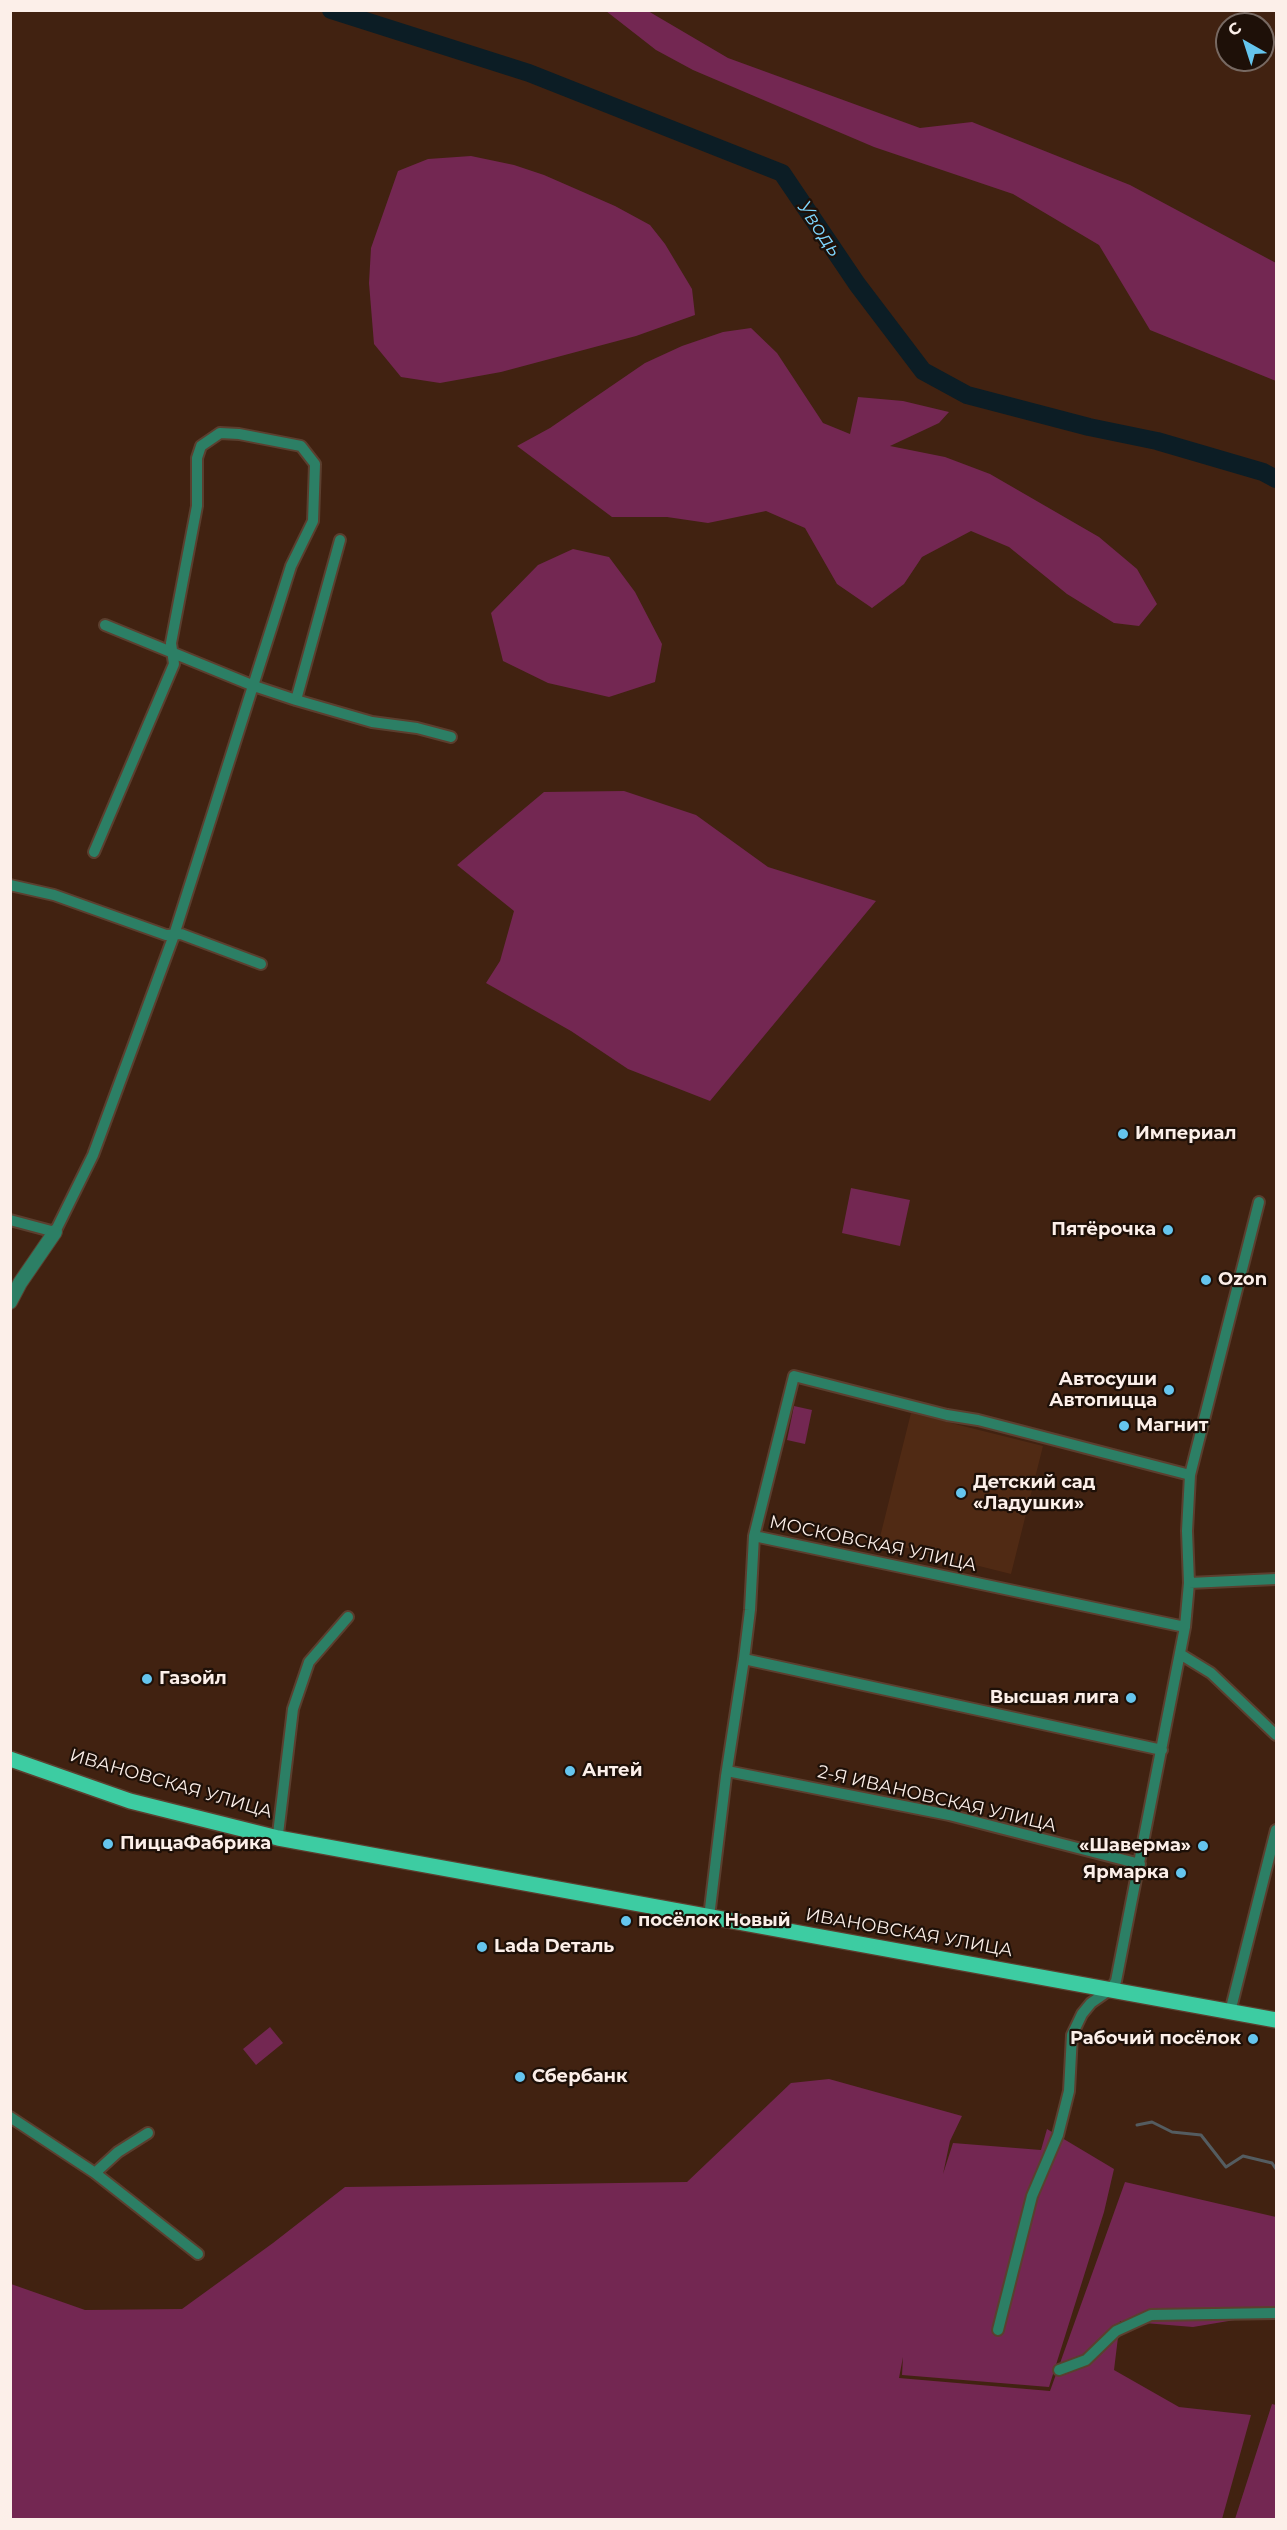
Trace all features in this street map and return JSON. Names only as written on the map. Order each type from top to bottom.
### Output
[{"type":"main road","name":"ИВАНОВСКАЯ УЛИЦА","points":[[10,1757],[130,1796],[322,1845]]},
{"type":"main road","name":"ИВАНОВСКАЯ УЛИЦА","points":[[10,1757],[130,1801],[251,1832],[1276,2020]]},
{"type":"street","points":[[10,1302],[20,1283],[55,1232],[93,1155],[174,935],[291,566],[313,521],[315,464],[302,446],[239,434],[220,434],[201,446],[197,458],[197,506],[171,643],[174,664],[94,852]]},
{"type":"street","points":[[296,700],[340,540]]},
{"type":"street","points":[[105,625],[174,655],[296,700],[372,722],[417,728],[451,737]]},
{"type":"street","points":[[10,885],[54,895],[166,935],[181,934],[261,964]]},
{"type":"street","points":[[998,2330],[1032,2196],[1058,2135],[1069,2091],[1072,2036],[1082,2014],[1091,2003],[1111,1989],[1116,1981],[1185,1627],[1189,1583],[1187,1531],[1190,1475],[1259,1202]]},
{"type":"street","points":[[10,1220],[55,1232]]},
{"type":"street","points":[[753,1536],[794,1376],[947,1415],[978,1420],[1190,1475]]},
{"type":"street","name":"МОСКОВСКАЯ УЛИЦА","points":[[709,1917],[750,1610],[753,1536],[1185,1627]]},
{"type":"street","points":[[1189,1583],[1276,1579]]},
{"type":"street","points":[[278,1834],[293,1709],[309,1662],[348,1617]]},
{"type":"street","points":[[1179,1654],[1211,1673],[1276,1736]]},
{"type":"street","points":[[744,1659],[1161,1750]]},
{"type":"street","name":"2-Я ИВАНОВСКАЯ УЛИЦА","points":[[727,1771],[949,1815],[1140,1864]]},
{"type":"street","points":[[1230,2012],[1276,1830]]},
{"type":"street","points":[[10,2117],[94,2173],[198,2254]]},
{"type":"street","points":[[94,2173],[118,2152],[148,2133]]},
{"type":"street","points":[[1059,2370],[1086,2360],[1116,2331],[1151,2315],[1276,2313]]},
{"type":"shaded area","points":[[606,11],[648,11],[728,58],[920,128],[972,122],[1130,185],[1276,263],[1276,381],[1150,330],[1099,245],[1013,194],[874,147],[693,70],[656,50]]},
{"type":"shaded area","points":[[471,156],[514,165],[544,175],[615,206],[650,225],[665,244],[692,289],[695,315],[636,336],[501,372],[440,383],[401,377],[374,344],[369,283],[371,248],[398,171],[428,159]]},
{"type":"shaded area","points":[[751,328],[777,353],[823,423],[850,434],[858,397],[903,401],[949,412],[939,423],[890,446],[945,457],[990,474],[1099,537],[1137,569],[1157,604],[1139,626],[1114,623],[1067,594],[1009,547],[971,531],[922,557],[904,584],[872,608],[837,584],[805,528],[766,511],[708,523],[667,517],[612,517],[517,446],[550,428],[645,363],[682,346],[723,332]]},
{"type":"shaded area","points":[[573,549],[609,557],[635,592],[662,644],[655,682],[609,697],[548,683],[503,661],[491,613],[538,565]]},
{"type":"shaded area","points":[[624,791],[696,815],[768,867],[876,901],[710,1101],[628,1069],[571,1031],[486,983],[500,961],[514,911],[457,865],[544,792]]},
{"type":"shaded area","points":[[851,1188],[910,1200],[900,1246],[842,1233]]},
{"type":"shaded area","points":[[794,1406],[812,1410],[805,1444],[787,1440]]},
{"type":"shaded area","name":"Детский сад «Ладушки»","points":[[911,1413],[1043,1446],[1011,1574],[879,1541]]},
{"type":"shaded area","points":[[270,2027],[283,2043],[256,2065],[243,2049]]},
{"type":"shaded area","points":[[829,2079],[962,2116],[950,2141],[943,2174],[953,2143],[1041,2150],[1047,2129],[1114,2169],[1104,2212],[1049,2387],[902,2375],[903,2357],[899,2378],[1050,2391],[1125,2182],[1276,2217],[1276,2313],[1193,2327],[1120,2321],[1114,2370],[1179,2407],[1251,2415],[1222,2519],[11,2520],[11,2284],[85,2310],[182,2309],[345,2187],[687,2182],[791,2083]]},
{"type":"shaded area","points":[[1272,2404],[1276,2405],[1276,2519],[1235,2519]]},
{"type":"waterway","name":"Уводь","points":[[331,10],[529,73],[782,173],[857,284],[923,371],[967,395],[1089,427],[1157,441],[1263,472],[1276,479]]},
{"type":"waterway","points":[[1137,2125],[1152,2122],[1172,2132],[1201,2135],[1226,2167],[1243,2156],[1272,2163],[1276,2169]]},
{"type":"place","name":"Империал","points":[[1123,1134]]},
{"type":"place","name":"Пятёрочка","points":[[1168,1230]]},
{"type":"place","name":"Ozon","points":[[1206,1280]]},
{"type":"place","name":"Автосуши Автопицца","points":[[1169,1390]]},
{"type":"place","name":"Магнит","points":[[1124,1426]]},
{"type":"place","name":"Детский сад «Ладушки»","points":[[961,1493]]},
{"type":"place","name":"Газойл","points":[[147,1679]]},
{"type":"place","name":"Высшая лига","points":[[1131,1698]]},
{"type":"place","name":"Антей","points":[[570,1771]]},
{"type":"place","name":"ПиццаФабрика","points":[[108,1844]]},
{"type":"place","name":"«Шаверма»","points":[[1203,1846]]},
{"type":"place","name":"Ярмарка","points":[[1181,1873]]},
{"type":"place","name":"посёлок Новый","points":[[626,1921]]},
{"type":"place","name":"Lada Dеталь","points":[[482,1947]]},
{"type":"place","name":"Рабочий посёлок","points":[[1253,2039]]},
{"type":"place","name":"Сбербанк","points":[[520,2077]]}]
